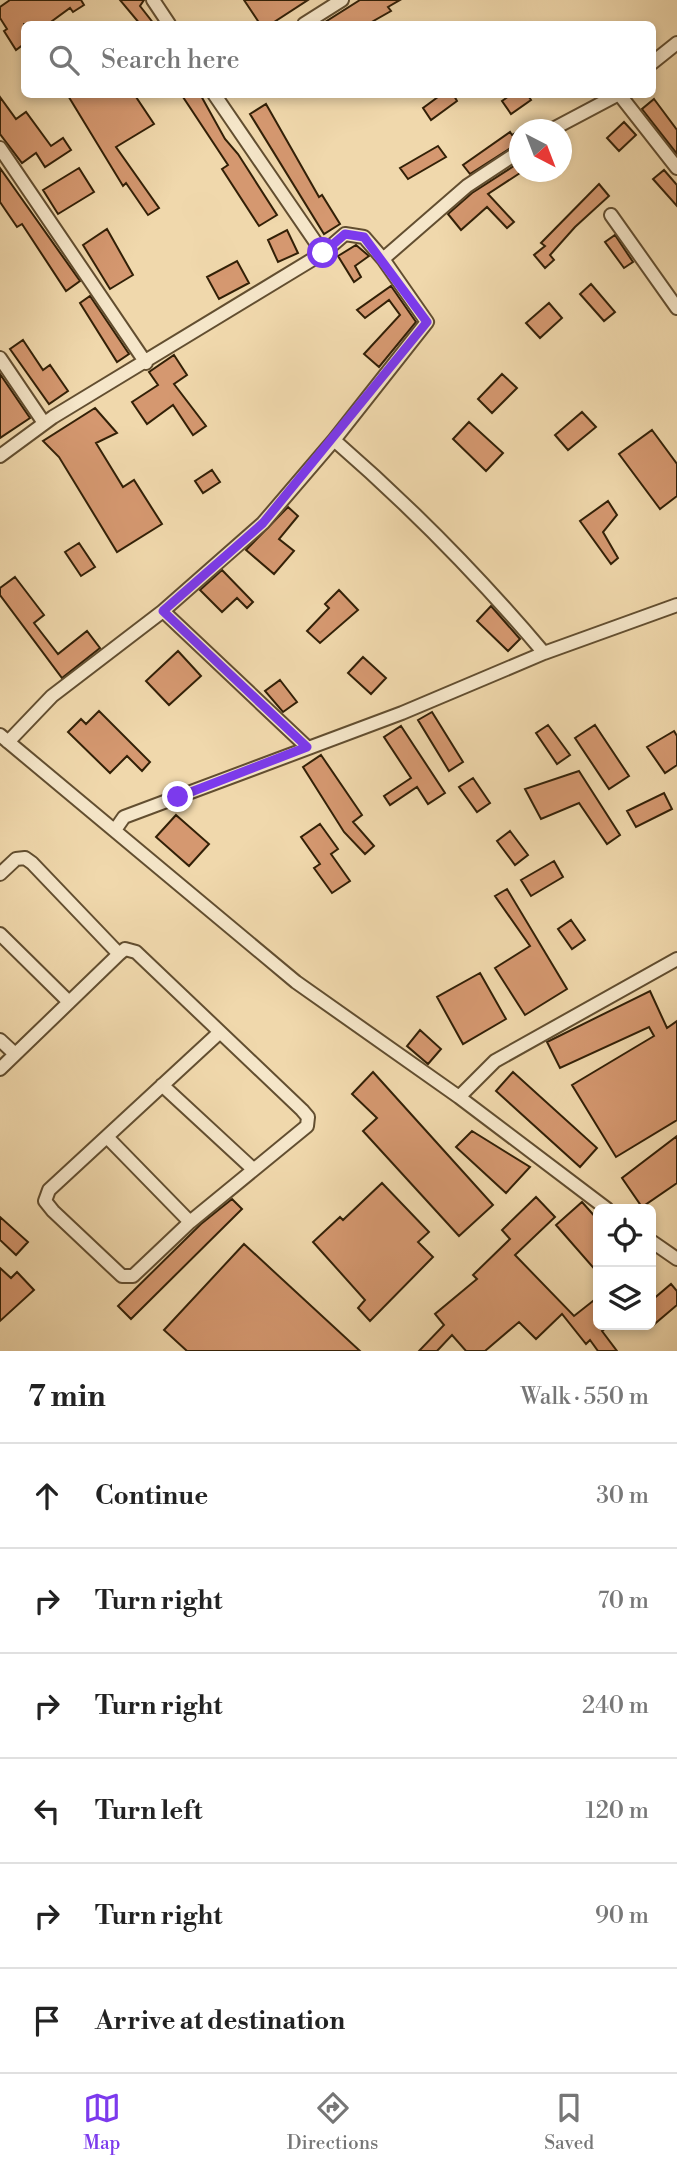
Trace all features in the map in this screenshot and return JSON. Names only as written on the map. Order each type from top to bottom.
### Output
[{"type":"street","points":[[153,0],[167,21]]},
{"type":"street","points":[[309,21],[342,0]]},
{"type":"street","points":[[656,60],[677,43]]},
{"type":"street","points":[[217,98],[323,253]]},
{"type":"street","points":[[572,119],[611,98]]},
{"type":"street","points":[[622,98],[677,168]]},
{"type":"street","points":[[0,148],[146,363]]},
{"type":"street","points":[[383,259],[467,186],[509,158]]},
{"type":"street","points":[[611,215],[677,308]]},
{"type":"street","points":[[0,456],[44,424],[133,368],[146,363],[323,253],[345,234],[364,237],[383,259],[427,322],[334,440],[263,523],[163,611],[52,696],[4,739],[296,982],[459,1097],[600,1204]]},
{"type":"street","points":[[0,358],[44,424]]},
{"type":"street","points":[[334,440],[388,487],[477,574],[544,653]]},
{"type":"street","points":[[115,830],[124,817],[402,713],[544,653],[677,605]]},
{"type":"street","points":[[163,611],[307,747]]},
{"type":"street","points":[[0,874],[16,859],[26,858],[119,954]]},
{"type":"street","points":[[0,934],[69,1002]]},
{"type":"street","points":[[0,1069],[125,949],[136,952],[220,1032],[308,1117],[307,1126],[128,1277],[122,1276],[52,1211],[45,1201],[49,1190],[220,1032]]},
{"type":"street","points":[[459,1097],[495,1061],[677,959]]},
{"type":"street","points":[[0,1040],[15,1054]]},
{"type":"street","points":[[162,1085],[253,1169]]},
{"type":"street","points":[[107,1137],[190,1222]]},
{"type":"street","points":[[656,1244],[677,1259]]},
{"type":"building","points":[[10,0],[81,0],[84,5],[73,12],[70,8],[52,21],[21,21],[21,46],[16,50],[4,31],[7,29],[0,18],[0,7]]},
{"type":"building","points":[[120,0],[144,0],[140,6],[152,21],[138,21]]},
{"type":"building","points":[[244,0],[308,0],[276,21],[258,21]]},
{"type":"building","points":[[360,0],[400,0],[388,7],[391,11],[373,21],[327,21]]},
{"type":"building","points":[[0,97],[16,119],[26,112],[51,146],[63,138],[71,150],[45,167],[36,153],[22,163],[0,134]]},
{"type":"building","points":[[69,98],[137,98],[154,124],[116,147],[159,208],[148,215],[126,183],[123,186]]},
{"type":"building","points":[[184,98],[202,98],[225,139],[238,154],[277,215],[259,226],[222,169],[228,165]]},
{"type":"building","points":[[437,98],[455,98],[457,101],[431,120],[423,108]]},
{"type":"building","points":[[506,98],[531,100],[511,114],[502,101]]},
{"type":"building","points":[[654,99],[677,130],[677,154],[642,109]]},
{"type":"building","points":[[266,104],[319,197],[322,195],[340,224],[324,234],[250,114]]},
{"type":"building","points":[[624,122],[636,135],[619,151],[607,138]]},
{"type":"building","points":[[509,133],[509,149],[470,174],[463,165]]},
{"type":"building","points":[[438,146],[446,157],[408,179],[400,168]]},
{"type":"building","points":[[0,168],[80,281],[66,291],[22,224],[17,227],[0,202]]},
{"type":"building","points":[[79,168],[94,192],[58,214],[43,190]]},
{"type":"building","points":[[509,169],[509,180],[488,194],[514,222],[507,228],[487,207],[461,230],[448,214],[472,193]]},
{"type":"building","points":[[664,170],[677,185],[677,206],[653,179]]},
{"type":"building","points":[[599,184],[609,196],[575,227],[550,255],[554,260],[545,268],[534,255],[545,246],[541,243]]},
{"type":"building","points":[[107,229],[133,275],[110,289],[83,245]]},
{"type":"building","points":[[287,230],[298,253],[278,262],[268,240]]},
{"type":"building","points":[[615,235],[633,262],[624,268],[605,242]]},
{"type":"building","points":[[356,245],[369,256],[355,266],[361,277],[354,282],[338,256]]},
{"type":"building","points":[[237,261],[249,283],[219,299],[207,277]]},
{"type":"building","points":[[591,284],[615,312],[604,321],[580,294]]},
{"type":"building","points":[[391,286],[416,322],[379,367],[364,354],[400,315],[389,300],[365,318],[357,310]]},
{"type":"building","points":[[90,296],[129,354],[117,362],[80,303]]},
{"type":"building","points":[[549,303],[562,318],[540,338],[526,323]]},
{"type":"building","points":[[23,340],[43,370],[50,365],[68,391],[49,404],[10,349]]},
{"type":"building","points":[[174,355],[187,375],[174,384],[206,426],[193,435],[173,405],[147,424],[132,402],[158,385],[149,372]]},
{"type":"building","points":[[0,374],[30,418],[0,438]]},
{"type":"building","points":[[502,374],[517,388],[492,413],[478,399]]},
{"type":"building","points":[[95,408],[117,433],[96,443],[123,487],[134,480],[162,524],[117,552],[59,457],[43,441]]},
{"type":"building","points":[[582,412],[596,427],[568,450],[555,435]]},
{"type":"building","points":[[469,422],[503,453],[486,471],[453,439]]},
{"type":"building","points":[[652,430],[677,464],[677,496],[660,509],[619,454]]},
{"type":"building","points":[[212,470],[220,482],[203,493],[195,481]]},
{"type":"building","points":[[608,501],[617,515],[603,532],[618,558],[611,564],[580,521]]},
{"type":"building","points":[[288,507],[298,516],[279,539],[294,551],[274,574],[246,550]]},
{"type":"building","points":[[79,543],[95,567],[81,576],[65,552]]},
{"type":"building","points":[[222,570],[253,602],[247,608],[237,598],[222,612],[200,590]]},
{"type":"building","points":[[15,577],[44,615],[34,623],[58,654],[87,631],[100,648],[62,678],[0,595],[0,588]]},
{"type":"building","points":[[339,590],[358,610],[320,643],[307,631],[329,608],[325,604]]},
{"type":"building","points":[[491,606],[520,639],[508,651],[477,621]]},
{"type":"building","points":[[178,651],[201,676],[169,705],[146,681]]},
{"type":"building","points":[[363,657],[386,678],[371,694],[348,673]]},
{"type":"building","points":[[280,680],[297,702],[283,712],[265,691]]},
{"type":"building","points":[[99,711],[150,762],[142,771],[127,756],[110,773],[68,732],[81,719],[86,724]]},
{"type":"building","points":[[432,712],[463,762],[449,771],[418,720]]},
{"type":"building","points":[[548,725],[570,755],[557,764],[536,733]]},
{"type":"building","points":[[595,725],[629,776],[609,789],[575,738]]},
{"type":"building","points":[[401,726],[445,793],[428,804],[417,787],[390,805],[384,796],[411,778],[384,737]]},
{"type":"building","points":[[674,731],[677,736],[677,765],[665,773],[647,747]]},
{"type":"building","points":[[321,755],[362,815],[353,822],[374,846],[365,854],[344,832],[303,767]]},
{"type":"building","points":[[579,771],[620,835],[607,844],[579,803],[541,819],[525,789]]},
{"type":"building","points":[[473,778],[490,803],[477,812],[459,787]]},
{"type":"building","points":[[664,793],[672,809],[636,827],[627,811]]},
{"type":"building","points":[[176,815],[209,844],[189,866],[156,837]]},
{"type":"building","points":[[320,824],[338,849],[331,854],[350,881],[332,893],[314,868],[320,864],[301,837]]},
{"type":"building","points":[[510,831],[528,855],[515,865],[497,841]]},
{"type":"building","points":[[554,861],[563,877],[531,896],[521,880]]},
{"type":"building","points":[[507,889],[567,989],[525,1015],[495,968],[530,946],[495,896]]},
{"type":"building","points":[[571,920],[585,940],[572,949],[558,929]]},
{"type":"building","points":[[480,973],[506,1019],[463,1044],[437,997]]},
{"type":"building","points":[[650,991],[667,1028],[677,1021],[677,1120],[616,1157],[572,1085],[654,1036],[649,1027],[560,1068],[547,1042]]},
{"type":"building","points":[[420,1030],[441,1049],[428,1064],[407,1046]]},
{"type":"building","points":[[373,1072],[493,1205],[459,1236],[363,1131],[377,1118],[352,1094]]},
{"type":"building","points":[[513,1072],[597,1148],[580,1167],[496,1091]]},
{"type":"building","points":[[472,1131],[530,1167],[506,1193],[456,1147]]},
{"type":"building","points":[[677,1136],[677,1183],[646,1204],[640,1204],[622,1178]]},
{"type":"building","points":[[382,1183],[429,1232],[418,1242],[433,1257],[370,1321],[358,1308],[365,1300],[313,1242],[340,1217],[343,1220]]},
{"type":"building","points":[[536,1197],[555,1217],[515,1255],[574,1316],[593,1301],[593,1330],[603,1330],[617,1351],[598,1351],[590,1340],[586,1344],[562,1314],[536,1339],[519,1322],[485,1351],[466,1351],[452,1335],[437,1351],[419,1351],[444,1325],[435,1314],[477,1279],[473,1275],[510,1239],[502,1230]]},
{"type":"building","points":[[232,1199],[242,1209],[131,1319],[118,1306],[201,1224]]},
{"type":"building","points":[[582,1202],[593,1214],[593,1267],[556,1225]]},
{"type":"building","points":[[0,1217],[28,1242],[16,1255],[0,1240]]},
{"type":"building","points":[[244,1244],[360,1351],[187,1351],[164,1330]]},
{"type":"building","points":[[0,1268],[11,1278],[17,1272],[34,1290],[0,1321]]},
{"type":"building","points":[[671,1284],[677,1291],[677,1305],[656,1323],[656,1297]]},
{"type":"route","points":[[178,797],[307,747],[163,611],[263,523],[334,440],[427,322],[383,259],[364,237],[345,234],[323,253]]}]
